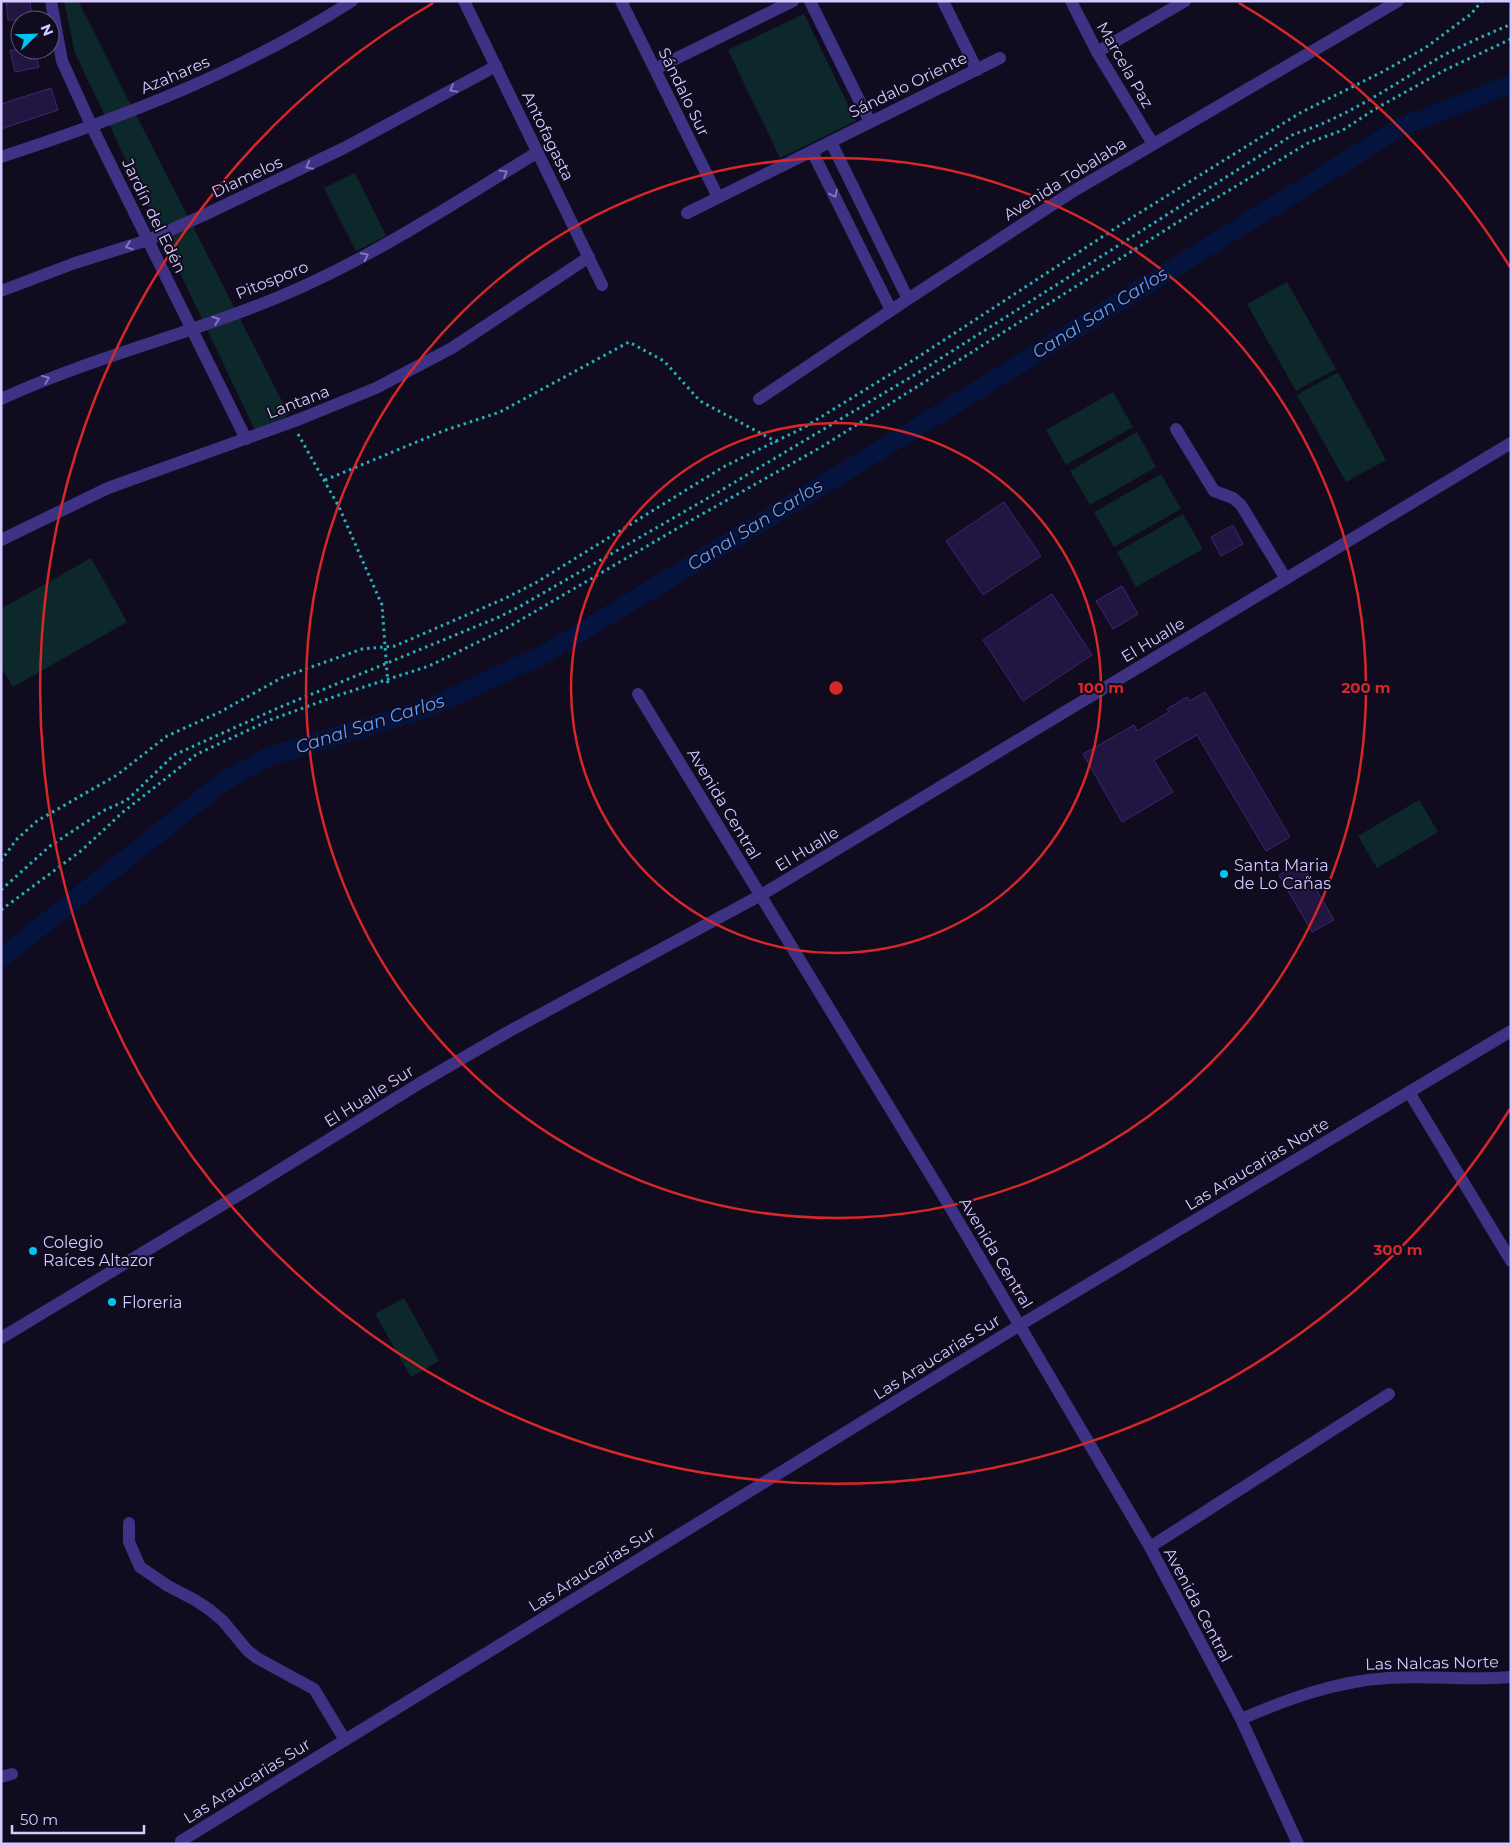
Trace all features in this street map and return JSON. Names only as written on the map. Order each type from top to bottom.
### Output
[{"type":"street","name":"Jardín del Edén","points":[[51,1],[62,62],[92,127],[246,439]]},
{"type":"street","name":"Azahares","points":[[1,158],[92,127],[154,103],[236,66],[312,26],[352,1]]},
{"type":"street","name":"Antofagasta","points":[[464,1],[602,285]]},
{"type":"street","name":"Sándalo Sur","points":[[621,1],[718,197]]},
{"type":"street","points":[[655,69],[766,7],[793,1]]},
{"type":"street","points":[[810,1],[870,122]]},
{"type":"street","points":[[943,1],[977,70]]},
{"type":"street","name":"Marcela Paz","points":[[1071,1],[1097,52],[1153,144]]},
{"type":"street","points":[[1097,52],[1185,1]]},
{"type":"street","name":"Avenida Tobalaba","points":[[759,400],[891,310],[1072,192],[1398,1]]},
{"type":"street","name":"Sándalo Oriente","points":[[687,212],[1000,58]]},
{"type":"street","name":"Diamelos","points":[[1,291],[67,266],[148,240],[305,168],[496,66]]},
{"type":"street","points":[[831,142],[908,299]]},
{"type":"street","points":[[812,150],[891,310]]},
{"type":"street","name":"Pitosporo","points":[[1,399],[70,370],[192,329],[280,296],[346,266],[410,230],[538,152]]},
{"type":"street","name":"Lantana","points":[[1,540],[108,488],[292,422],[376,388],[452,348],[589,257]]},
{"type":"street","points":[[1176,428],[1214,491],[1233,498],[1241,505],[1286,578]]},
{"type":"street","name":"El Hualle","points":[[761,895],[1511,443]]},
{"type":"street","name":"Avenida Central","points":[[638,694],[1020,1325],[1150,1547],[1241,1719],[1298,1844]]},
{"type":"street","name":"El Hualle Sur","points":[[1,1338],[252,1187],[420,1083],[498,1038],[761,895]]},
{"type":"street","name":"Las Araucarias Norte","points":[[1020,1325],[1511,1031]]},
{"type":"street","points":[[1409,1092],[1511,1261]]},
{"type":"street","name":"Las Araucarias Sur","points":[[181,1841],[1020,1325]]},
{"type":"street","points":[[1150,1547],[1389,1394]]},
{"type":"street","points":[[129,1523],[130,1542],[140,1567],[168,1586],[210,1610],[241,1644],[257,1658],[314,1689],[345,1740]]},
{"type":"street","name":"Las Nalcas Norte","points":[[1241,1719],[1290,1699],[1354,1681],[1388,1678],[1511,1678]]},
{"type":"path","points":[[1,861],[16,840],[36,821],[117,775],[167,736],[220,712],[283,677],[313,668],[362,649],[395,646],[523,590],[725,466],[803,428],[915,360],[1128,220],[1300,113],[1425,48],[1471,14],[1482,1]]},
{"type":"path","points":[[1,890],[50,846],[103,811],[127,800],[174,755],[278,708],[499,617],[720,491],[916,374],[1294,134],[1317,127],[1339,116],[1440,58],[1511,24]]},
{"type":"path","points":[[1,910],[82,850],[123,812],[197,754],[270,720],[429,666],[505,629],[823,446],[1213,200],[1308,143],[1343,130],[1375,109],[1445,70],[1511,38]]},
{"type":"path","points":[[324,480],[443,431],[500,412],[629,342],[664,361],[700,401],[777,442]]},
{"type":"path","points":[[292,422],[339,507],[382,605],[388,686]]},
{"type":"green space","points":[[64,1],[78,1],[289,415],[255,430],[75,53]]},
{"type":"green space","points":[[804,14],[856,121],[780,158],[728,50]]},
{"type":"green space","points":[[355,173],[386,236],[356,251],[324,188]]},
{"type":"green space","points":[[1287,282],[1336,369],[1296,391],[1247,304]]},
{"type":"green space","points":[[1338,372],[1386,460],[1346,482],[1297,395]]},
{"type":"green space","points":[[1113,392],[1133,427],[1066,465],[1046,430]]},
{"type":"green space","points":[[1137,432],[1156,467],[1090,505],[1070,471]]},
{"type":"green space","points":[[1161,474],[1181,509],[1114,547],[1094,512]]},
{"type":"green space","points":[[1183,514],[1203,549],[1136,587],[1117,552]]},
{"type":"green space","points":[[91,558],[127,622],[13,687],[1,667],[1,609]]},
{"type":"green space","points":[[1419,800],[1438,832],[1377,868],[1358,836]]},
{"type":"green space","points":[[404,1298],[439,1361],[411,1377],[375,1314]]},
{"type":"building","points":[[6,1],[30,1],[31,10],[10,10],[10,20],[8,20]]},
{"type":"building","points":[[12,60],[37,60],[39,67],[15,72]]},
{"type":"building","points":[[51,88],[58,110],[1,129],[1,104]]},
{"type":"building","points":[[1004,502],[1041,556],[983,595],[946,541]]},
{"type":"building","points":[[1233,525],[1243,544],[1221,556],[1211,537]]},
{"type":"building","points":[[1122,586],[1138,614],[1113,629],[1096,601]]},
{"type":"building","points":[[1052,594],[1092,655],[1023,701],[983,640]]},
{"type":"building","points":[[1205,692],[1290,837],[1266,851],[1197,735],[1154,760],[1173,792],[1122,822],[1083,754],[1134,725],[1137,731],[1169,712],[1167,709],[1187,697],[1190,701]]},
{"type":"building","points":[[1301,863],[1334,920],[1312,932],[1279,875]]},
{"type":"waterway","name":"Canal San Carlos","points":[[1,958],[223,782],[270,756],[426,709],[547,653],[934,417],[1401,127],[1511,84]]},
{"type":"place","name":"Santa Maria de Lo Cañas","points":[[1224,874]]},
{"type":"place","name":"Colegio Raíces Altazor","points":[[33,1251]]},
{"type":"place","name":"Floreria","points":[[112,1302]]}]
